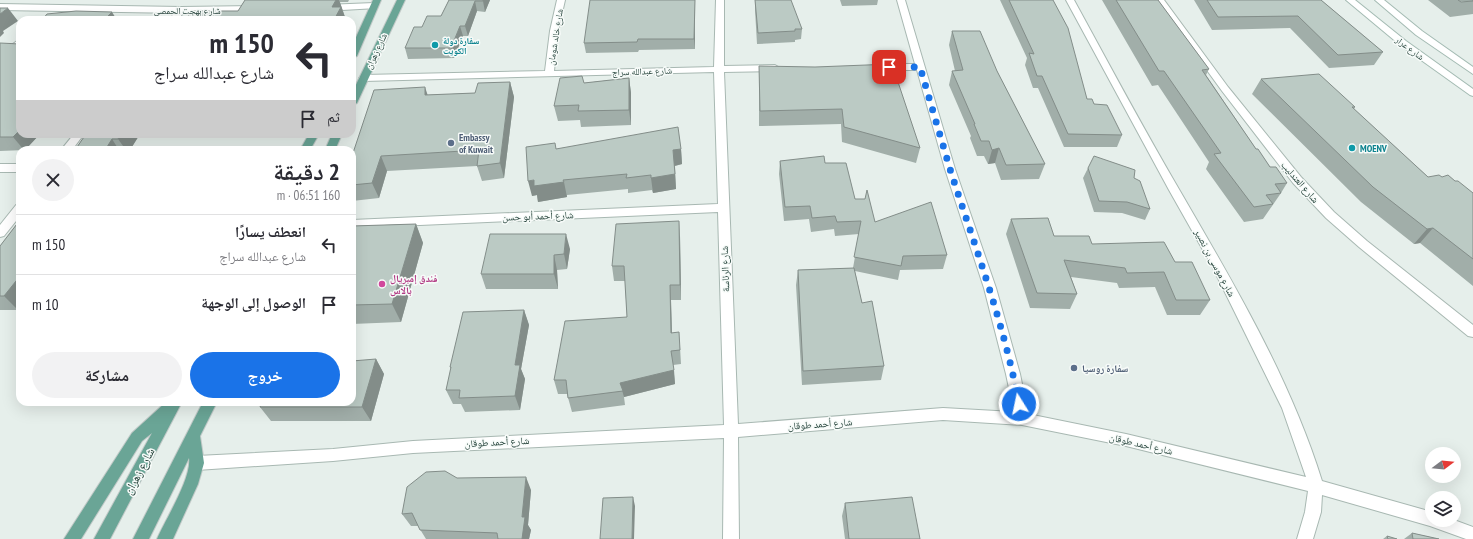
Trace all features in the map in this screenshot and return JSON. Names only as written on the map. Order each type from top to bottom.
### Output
[{"type":"main road","name":"شارع زهران","points":[[356,95],[400,0]]},
{"type":"main road","name":"شارع زهران","points":[[356,47],[376,3]]},
{"type":"main road","points":[[72,539],[136,437],[171,406]]},
{"type":"main road","name":"شارع زهران","points":[[102,539],[173,406]]},
{"type":"main road","points":[[141,539],[208,406]]},
{"type":"main road","points":[[165,539],[191,484],[197,463],[193,437]]},
{"type":"street","points":[[52,16],[73,0]]},
{"type":"street","name":"شارع خالد شومان","points":[[549,74],[554,31],[561,0]]},
{"type":"street","name":"شارع الرئاسة","points":[[720,0],[719,69],[731,431],[731,539]]},
{"type":"street","points":[[901,0],[950,169],[990,288],[1013,374],[1022,419]]},
{"type":"street","name":"شارع موسى بن نصير","points":[[1070,0],[1174,190],[1218,265],[1289,408],[1305,450],[1316,486],[1313,512],[1305,539]]},
{"type":"street","name":"شارع العندليب","points":[[1160,0],[1225,89],[1296,180],[1330,215],[1363,244],[1473,332]]},
{"type":"street","name":"شارع عرار","points":[[1350,0],[1403,43],[1473,93]]},
{"type":"street","name":"شارع عرار","points":[[1379,0],[1419,33],[1473,71]]},
{"type":"street","points":[[313,9],[376,3]]},
{"type":"street","name":"شارع بهجت الحمصي","points":[[0,7],[181,10],[266,9]]},
{"type":"street","points":[[176,16],[181,10]]},
{"type":"street","points":[[0,57],[16,45]]},
{"type":"street","points":[[866,67],[920,67]]},
{"type":"street","name":"شارع عبدالله سراج","points":[[364,78],[788,68]]},
{"type":"street","points":[[69,146],[76,138]]},
{"type":"street","points":[[0,168],[16,168]]},
{"type":"street","name":"شارع أحمد أبو حسن","points":[[356,224],[723,208]]},
{"type":"street","points":[[0,233],[16,213]]},
{"type":"street","name":"شارع أحمد طوقان","points":[[197,463],[333,455],[413,447],[731,431],[943,414],[1022,419],[1126,440],[1316,486],[1425,518]]},
{"type":"street","name":"شارع أحمد طوقان","points":[[1453,527],[1473,534]]},
{"type":"building","points":[[245,0],[336,0],[332,7],[341,7],[336,16],[188,16],[192,11],[238,11]]},
{"type":"building","points":[[449,0],[483,1],[475,1],[465,26],[460,26],[451,48],[405,48],[414,27],[422,27],[427,16],[441,16]]},
{"type":"building","points":[[590,0],[695,0],[694,39],[638,39],[637,42],[584,43]]},
{"type":"building","points":[[755,0],[791,0],[802,29],[795,29],[795,31],[758,33]]},
{"type":"building","points":[[1009,0],[1053,0],[1068,28],[1087,99],[1092,99],[1094,104],[1107,105],[1122,135],[1068,134],[1042,76],[1037,76],[1029,53],[1034,54]]},
{"type":"building","points":[[1116,0],[1158,0],[1209,69],[1202,70],[1256,149],[1258,149],[1270,167],[1276,167],[1287,183],[1275,184],[1281,193],[1266,195],[1273,204],[1254,207],[1214,154],[1221,153],[1164,71],[1159,71]]},
{"type":"building","points":[[1207,0],[1321,0],[1383,52],[1338,55],[1298,16],[1218,17]]},
{"type":"building","points":[[1458,0],[1473,0],[1473,1],[1461,2]]},
{"type":"building","points":[[0,8],[8,8],[0,14]]},
{"type":"building","points":[[76,11],[112,12],[108,16],[45,16],[47,14]]},
{"type":"building","points":[[952,31],[980,31],[997,71],[1045,164],[1006,165],[999,148],[992,150],[989,141],[981,141],[952,71],[963,70]]},
{"type":"building","points":[[0,43],[16,44],[16,134],[13,137],[0,137]]},
{"type":"building","points":[[892,64],[920,148],[844,127],[842,109],[760,111],[759,66],[815,67]]},
{"type":"building","points":[[1319,74],[1355,107],[1352,107],[1428,177],[1439,175],[1442,177],[1448,175],[1473,193],[1473,259],[1433,228],[1427,229],[1373,187],[1261,79]]},
{"type":"building","points":[[582,76],[584,83],[629,78],[629,110],[578,111],[579,105],[554,106],[560,78]]},
{"type":"building","points":[[510,82],[500,163],[477,166],[479,150],[381,156],[372,183],[356,185],[355,146],[374,90],[425,87],[425,95],[475,93],[478,83]]},
{"type":"building","points":[[678,127],[681,149],[673,150],[675,174],[651,178],[651,175],[626,178],[627,174],[563,180],[564,182],[534,186],[534,180],[528,181],[526,147],[555,143],[556,149]]},
{"type":"building","points":[[83,138],[119,138],[112,139],[108,146],[78,146]]},
{"type":"building","points":[[824,156],[825,163],[846,163],[855,199],[865,199],[867,190],[875,222],[931,202],[947,255],[903,256],[901,266],[854,257],[861,221],[837,222],[835,216],[812,218],[810,206],[785,207],[780,161]]},
{"type":"building","points":[[1094,156],[1135,170],[1134,178],[1140,181],[1150,209],[1127,202],[1099,201],[1088,168]]},
{"type":"building","points":[[1048,218],[1054,236],[1089,236],[1092,244],[1164,242],[1175,262],[1192,262],[1210,300],[1176,300],[1164,272],[1127,273],[1125,268],[1064,260],[1077,294],[1037,293],[1011,219]]},
{"type":"building","points":[[679,221],[680,285],[670,285],[671,333],[679,332],[680,350],[671,351],[674,370],[620,383],[623,391],[568,398],[566,380],[554,380],[565,321],[627,317],[624,266],[612,266],[616,224]]},
{"type":"building","points":[[416,224],[392,304],[356,305],[356,226]]},
{"type":"building","points":[[16,225],[16,281],[4,296],[0,296],[0,246]]},
{"type":"building","points":[[490,234],[566,234],[564,254],[554,255],[554,274],[481,274]]},
{"type":"building","points":[[854,268],[862,303],[872,301],[884,366],[803,371],[798,270]]},
{"type":"building","points":[[524,310],[515,365],[520,365],[515,396],[459,398],[460,390],[446,390],[463,312]]},
{"type":"building","points":[[376,359],[362,407],[260,407],[356,406],[356,361]]},
{"type":"building","points":[[445,471],[457,478],[526,477],[522,517],[525,517],[522,539],[498,539],[497,533],[420,530],[412,513],[402,514],[407,487],[426,472]]},
{"type":"building","points":[[633,497],[632,539],[600,539],[603,498]]},
{"type":"building","points":[[912,497],[920,539],[849,539],[845,503]]},
{"type":"building","points":[[1412,533],[1439,539],[1413,539]]},
{"type":"building","points":[[1387,536],[1397,539],[1388,539]]},
{"type":"place","name":"سفارة دولة الكويت","points":[[435,45]]},
{"type":"place","name":"Embassy of Kuwait","points":[[451,143]]},
{"type":"place","name":"MOENV","points":[[1352,148]]},
{"type":"place","name":"فندق إمبريال بالاس","points":[[382,284]]},
{"type":"place","name":"سفارة روسيا","points":[[1074,368]]},
{"type":"route","points":[[889,67],[920,67],[950,169],[990,288],[1013,374],[1019,404]]}]
